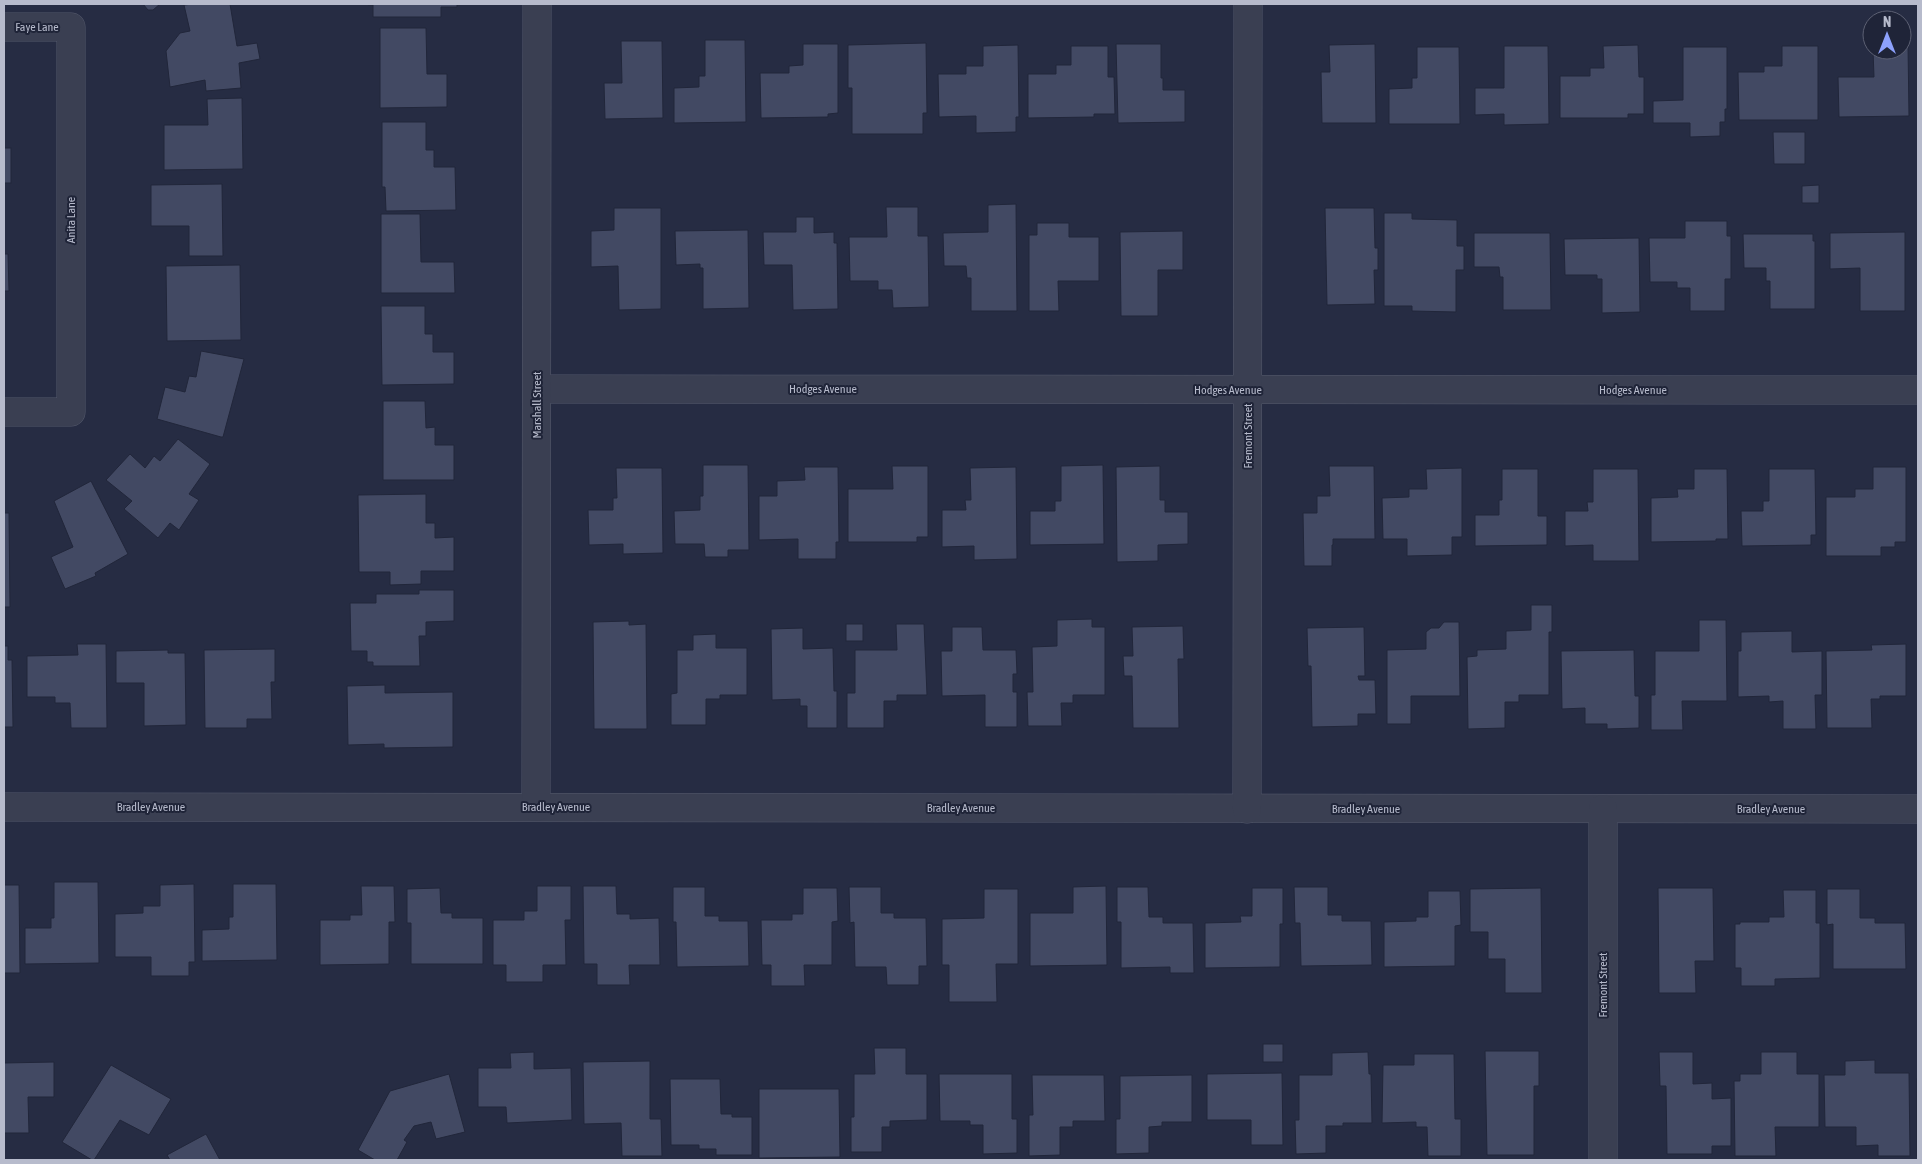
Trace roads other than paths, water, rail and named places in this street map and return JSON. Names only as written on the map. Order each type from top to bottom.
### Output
[{"type":"street","name":"Marshall Street","points":[[536,807],[537,4]]},
{"type":"street","name":"Fremont Street","points":[[1247,808],[1248,4]]},
{"type":"street","name":"Faye Lane","points":[[4,27],[71,27]]},
{"type":"street","name":"Anita Lane","points":[[4,412],[71,412],[71,27]]},
{"type":"street","name":"Hodges Avenue","points":[[537,388],[1918,390]]},
{"type":"street","name":"Bradley Avenue","points":[[4,807],[1918,809]]},
{"type":"street","name":"Fremont Street","points":[[1602,1160],[1603,809]]}]
